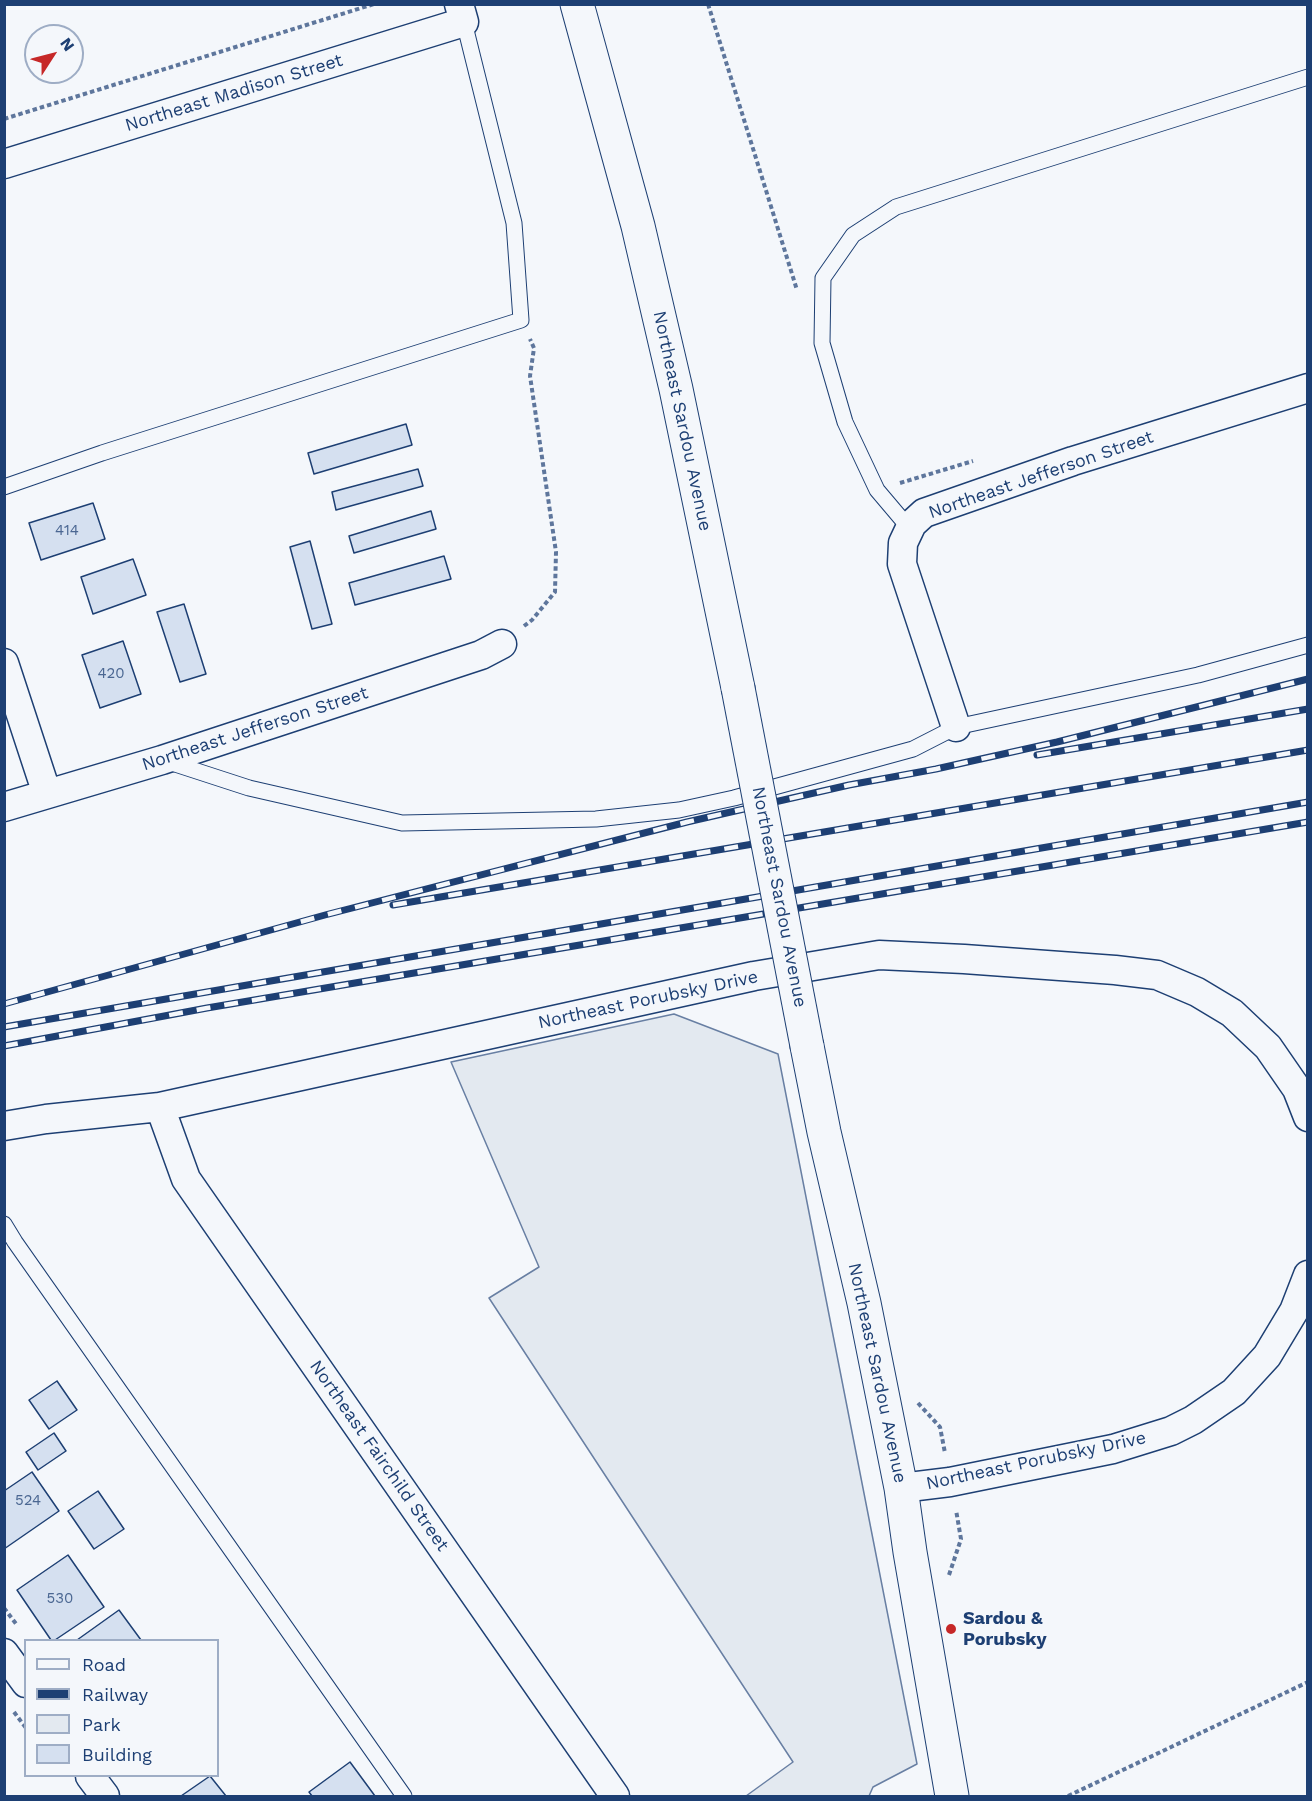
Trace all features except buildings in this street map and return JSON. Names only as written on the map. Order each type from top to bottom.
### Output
[{"type":"main road","name":"Northeast Sardou Avenue","points":[[577,4],[638,226],[676,389],[738,688],[824,1132],[864,1303],[902,1488],[910,1552],[949,1783]]},
{"type":"street","name":"Northeast Madison Street","points":[[4,164],[462,13]]},
{"type":"street","name":"Northeast Jefferson Street","points":[[956,727],[902,564],[903,543],[912,524],[924,513],[1073,461],[1308,388]]},
{"type":"street","name":"Northeast Jefferson Street","points":[[4,807],[162,760],[481,655],[502,644]]},
{"type":"street","points":[[4,663],[47,794]]},
{"type":"street","name":"Northeast Porubsky Drive","points":[[4,1126],[46,1119],[160,1107],[754,976],[879,955],[1057,966],[1157,975],[1197,992],[1232,1013],[1268,1047],[1297,1089],[1308,1118]]},
{"type":"street","name":"Northeast Fairchild Street","points":[[160,1107],[186,1179],[615,1797]]},
{"type":"street","name":"Northeast Porubsky Drive","points":[[902,1488],[950,1482],[1113,1449],[1171,1431],[1193,1420],[1234,1392],[1267,1356],[1294,1311],[1308,1275]]},
{"type":"street","points":[[4,1653],[24,1680]]},
{"type":"street","points":[[91,1777],[105,1797]]},
{"type":"lane","points":[[4,487],[102,453],[521,320],[514,224],[462,13]]},
{"type":"lane","points":[[909,529],[877,490],[849,432],[822,344],[823,278],[853,235],[896,207],[1308,77]]},
{"type":"lane","points":[[162,760],[249,788],[402,823],[596,819],[679,810],[734,798],[913,750],[956,727],[1198,675],[1308,645]]},
{"type":"lane","points":[[4,1224],[404,1797]]},
{"type":"path","points":[[4,119],[374,4]]},
{"type":"path","points":[[708,4],[799,294]]},
{"type":"path","points":[[502,644],[532,620],[555,591],[556,552],[530,376],[534,348],[521,320]]},
{"type":"path","points":[[1068,1797],[1308,1682]]},
{"type":"green space","points":[[674,1014],[778,1054],[917,1764],[873,1787],[869,1796],[746,1796],[793,1762],[489,1298],[539,1267],[451,1062]]},
{"type":"railway","points":[[4,1004],[325,915],[687,822],[849,785],[936,769],[1057,742],[1308,679]]},
{"type":"railway","points":[[1037,755],[1308,709]]},
{"type":"railway","points":[[393,905],[1308,750]]},
{"type":"railway","points":[[4,1027],[1308,802]]},
{"type":"railway","points":[[4,1046],[207,1008],[1308,822]]},
{"type":"place","name":"Sardou & Porubsky","points":[[951,1629]]}]
